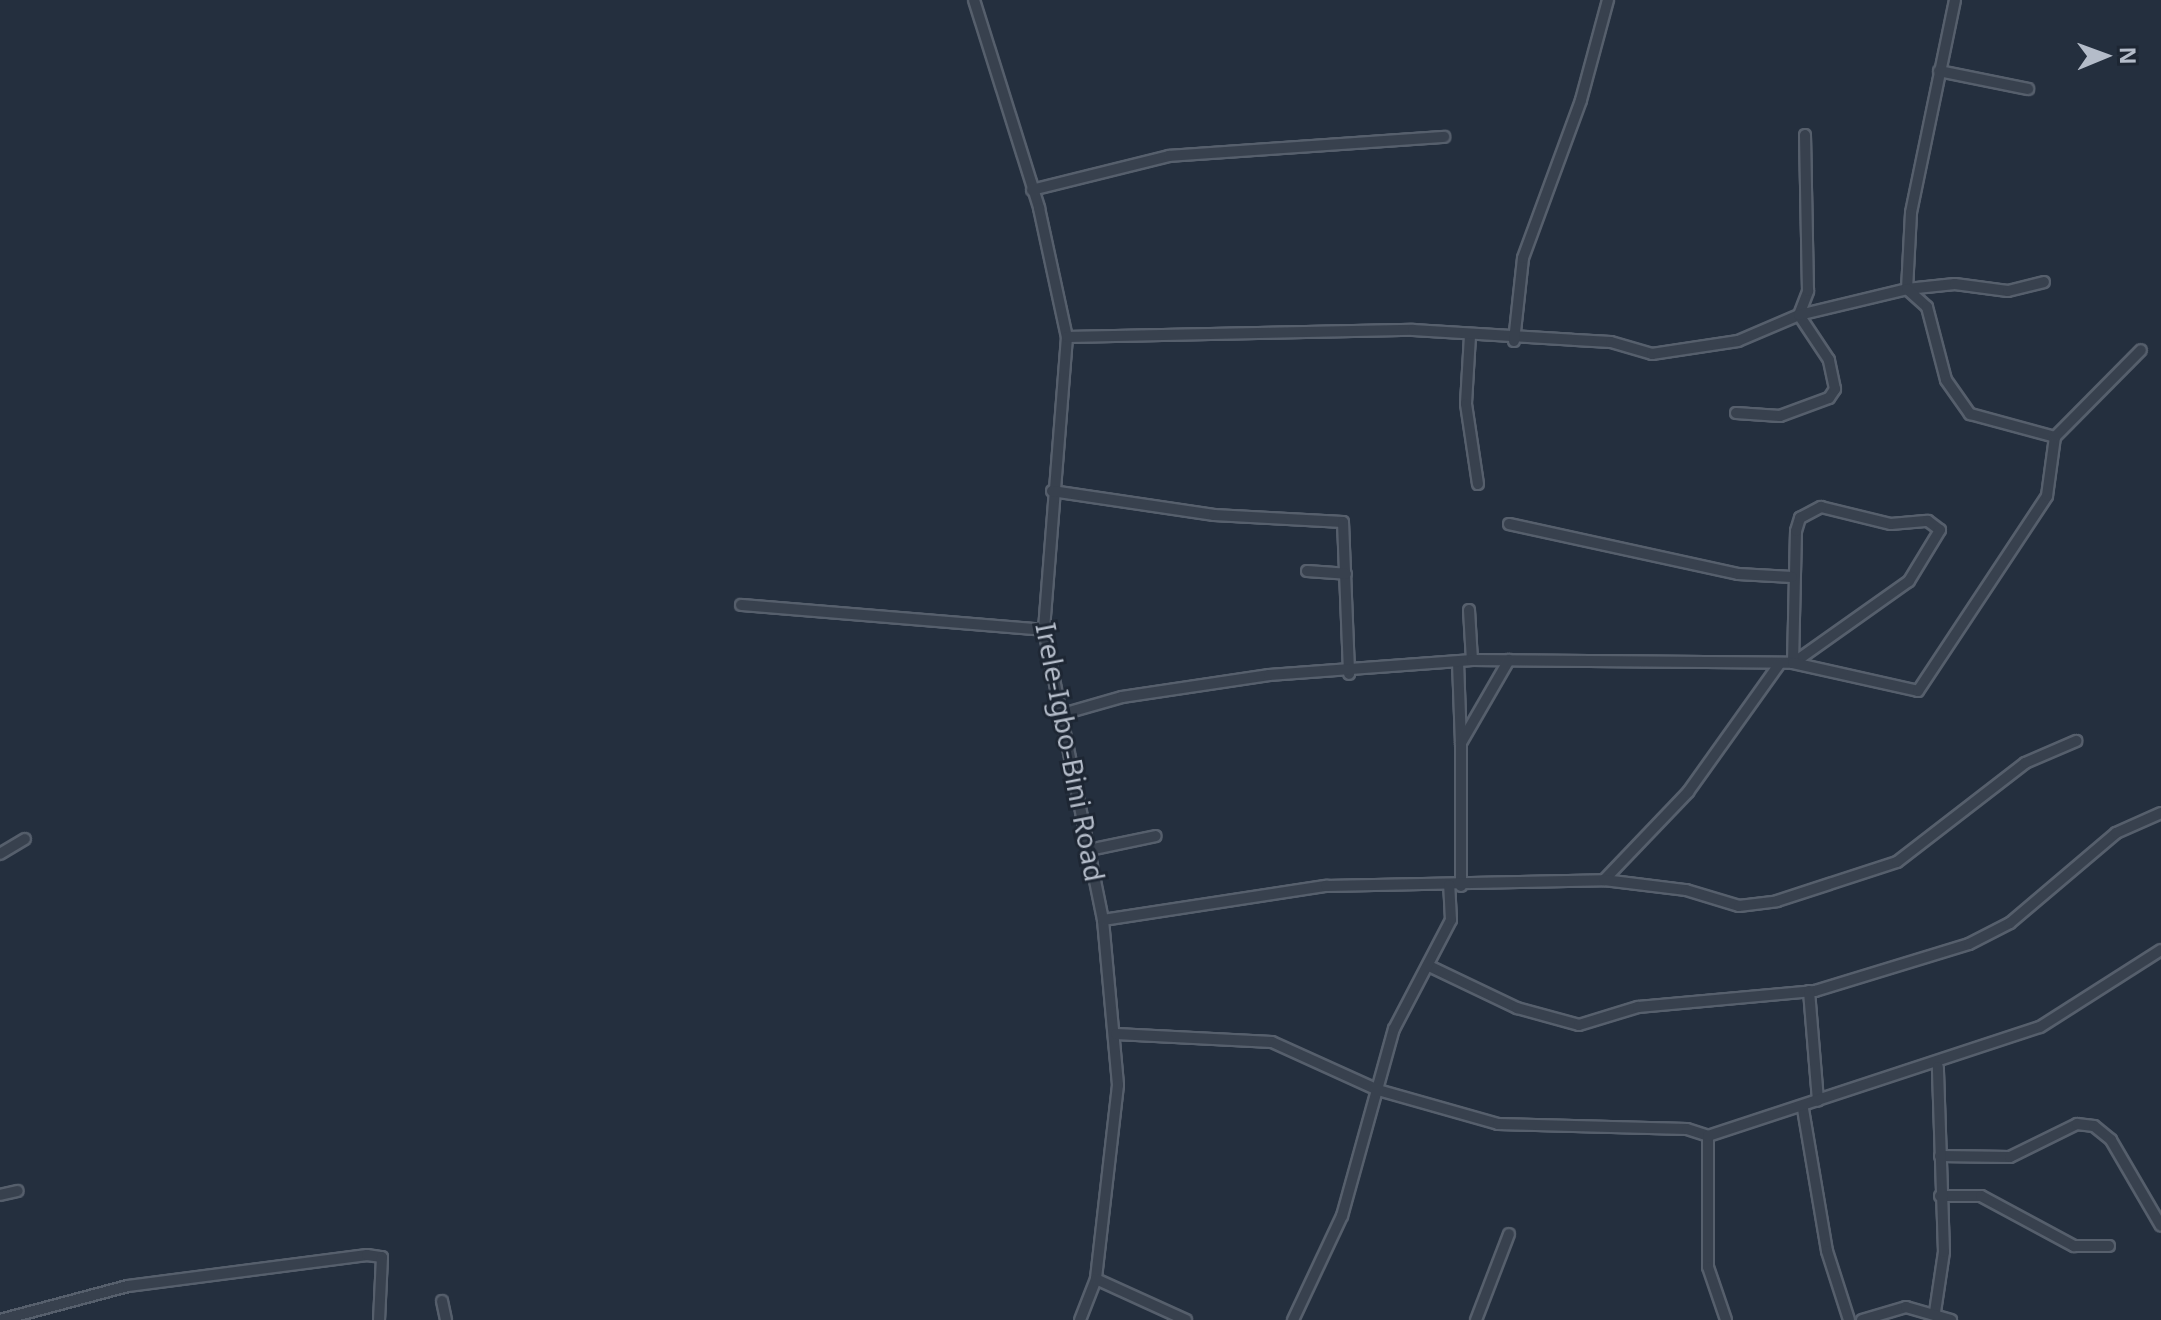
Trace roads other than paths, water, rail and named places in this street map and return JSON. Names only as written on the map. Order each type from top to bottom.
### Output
[{"type":"street","name":"Irele-Igbo-Bini Road","points":[[974,0],[1032,190],[1067,337],[1052,491],[1044,630],[1103,920],[1116,1034],[1114,1145],[1096,1279],[1080,1320]]},
{"type":"street","points":[[1514,341],[1523,258],[1581,100],[1608,0]]},
{"type":"street","points":[[1955,0],[1907,238],[1907,289],[1927,307],[1946,380],[1970,414],[2055,437]]},
{"type":"street","points":[[1939,71],[2028,89]]},
{"type":"street","points":[[1799,315],[1811,277],[1805,135]]},
{"type":"street","points":[[1032,190],[1169,156],[1444,137]]},
{"type":"street","points":[[1067,337],[1413,330],[1514,341],[1686,352],[1799,315],[1907,289],[1955,284],[2008,291],[2044,282]]},
{"type":"street","points":[[1736,413],[1780,416],[1835,389],[1822,343],[1799,315]]},
{"type":"street","points":[[1470,336],[1466,404],[1478,484]]},
{"type":"street","points":[[1059,715],[1122,697],[1269,675],[1349,674],[1472,660],[1793,663],[1926,687],[1951,633],[2047,496],[2055,437],[2141,350]]},
{"type":"street","points":[[1052,491],[1214,515],[1336,518],[1345,526],[1349,674]]},
{"type":"street","points":[[1821,507],[1891,524],[1928,521],[1940,530],[1909,581],[1793,663],[1792,577],[1797,525],[1821,507]]},
{"type":"street","points":[[1509,524],[1738,574],[1792,577]]},
{"type":"street","points":[[1307,571],[1346,574]]},
{"type":"street","points":[[741,605],[1044,630]]},
{"type":"street","points":[[1469,610],[1472,660]]},
{"type":"street","points":[[1461,743],[1509,660]]},
{"type":"street","points":[[1458,662],[1461,886]]},
{"type":"street","points":[[1604,880],[1688,792],[1780,663]]},
{"type":"street","points":[[1103,920],[1290,888],[1604,880],[1686,890],[1739,906],[1816,891],[1908,856],[2025,763],[2076,741]]},
{"type":"street","points":[[1429,966],[1517,1008],[1579,1025],[1638,1007],[1809,991],[1969,944],[2010,923],[2116,833],[2161,813]]},
{"type":"street","points":[[1089,850],[1156,836]]},
{"type":"street","points":[[0,854],[25,839]]},
{"type":"street","points":[[1293,1320],[1332,1247],[1394,1029],[1429,966],[1453,912],[1449,885]]},
{"type":"street","points":[[1116,1034],[1272,1042],[1378,1090],[1498,1124],[1687,1129],[1708,1136],[1938,1067],[2040,1027],[2161,950]]},
{"type":"street","points":[[1809,991],[1818,1101]]},
{"type":"street","points":[[1935,1312],[1944,1252],[1938,1067]]},
{"type":"street","points":[[1803,1109],[1827,1251],[1849,1320]]},
{"type":"street","points":[[1940,1156],[2010,1157],[2077,1124],[2094,1126],[2111,1140],[2161,1226]]},
{"type":"street","points":[[1708,1136],[1708,1267],[1726,1320]]},
{"type":"street","points":[[0,1195],[18,1191]]},
{"type":"street","points":[[1940,1196],[1981,1196],[2074,1246],[2109,1246]]},
{"type":"street","points":[[1476,1320],[1509,1234]]},
{"type":"street","points":[[0,1320],[128,1286],[367,1255],[382,1257],[379,1320]]},
{"type":"street","points":[[1096,1279],[1186,1320]]},
{"type":"street","points":[[442,1301],[446,1320]]},
{"type":"street","points":[[1862,1320],[1906,1307],[1935,1312],[1951,1320]]}]
